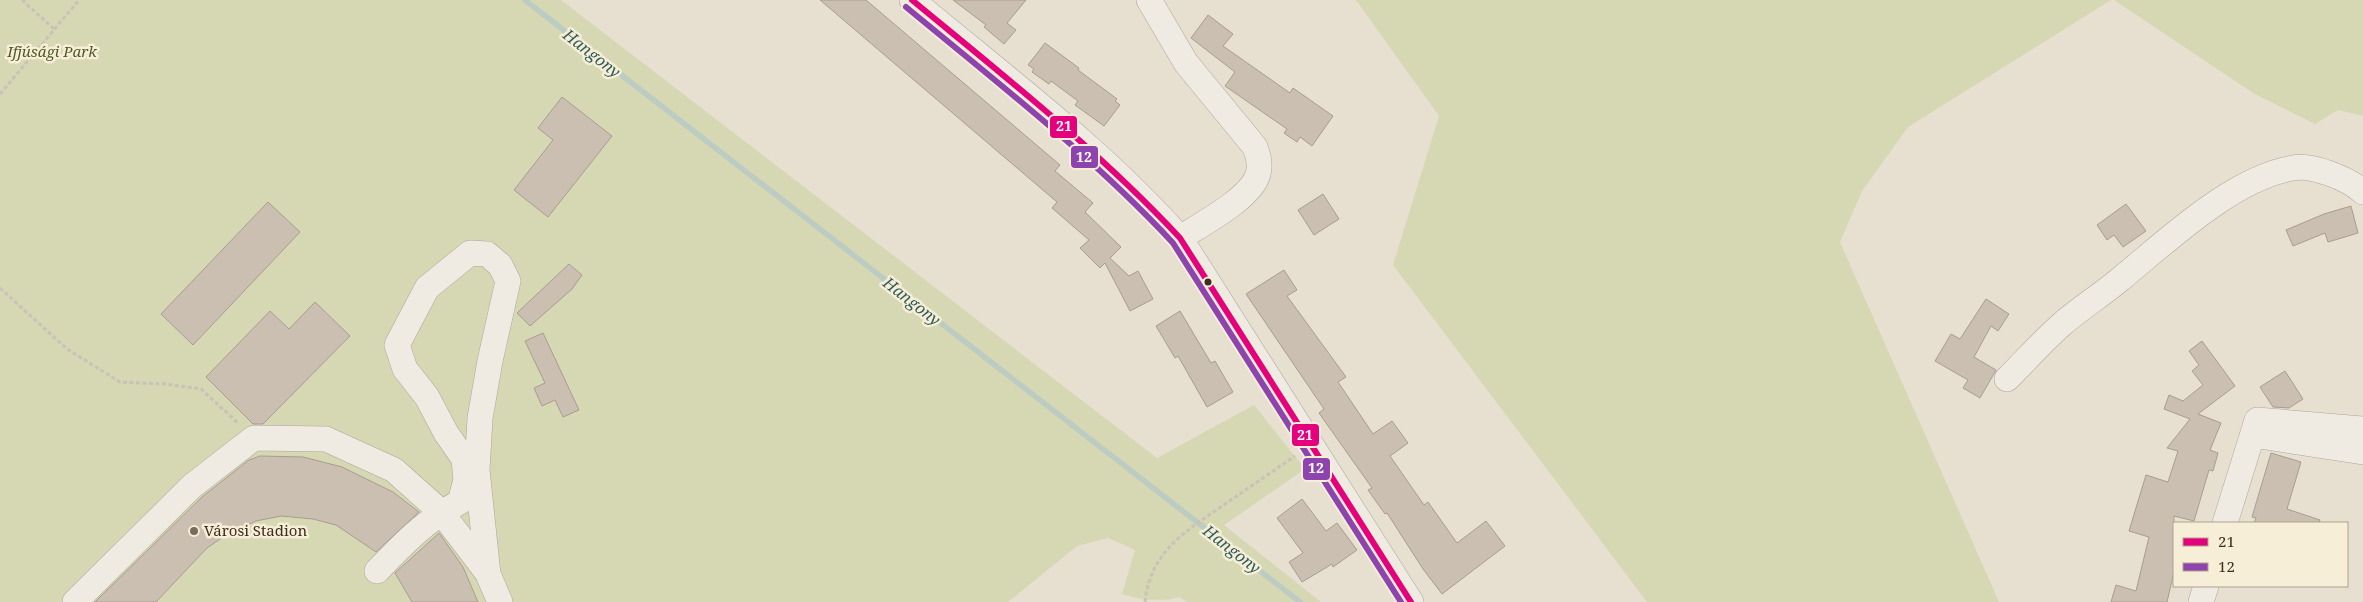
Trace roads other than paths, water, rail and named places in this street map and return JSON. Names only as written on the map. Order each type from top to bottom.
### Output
[{"type":"street","points":[[912,0],[1112,168],[1146,200],[1180,238],[1410,602]]},
{"type":"street","points":[[1149,0],[1186,63],[1255,147],[1259,159],[1258,174],[1252,186],[1242,196],[1180,238]]},
{"type":"street","points":[[2007,379],[2062,324],[2166,241],[2229,195],[2274,172],[2295,167],[2323,171],[2357,187],[2363,192]]},
{"type":"street","points":[[377,571],[410,538],[440,512],[460,502],[466,480],[464,459],[446,433],[427,397],[405,369],[397,346],[428,288],[470,253],[487,254],[500,265],[508,281],[490,361],[479,427],[477,470],[488,574]]},
{"type":"street","points":[[2225,522],[2258,420],[2363,428]]},
{"type":"street","points":[[2253,435],[2363,452]]},
{"type":"street","points":[[75,602],[192,486],[254,438],[326,439],[394,470],[440,512],[488,574],[500,602]]},
{"type":"street","points":[[2201,602],[2206,587]]},
{"type":"waterway","name":"Hangony","points":[[525,0],[1300,602]]},
{"type":"place","name":"Városi Stadion","points":[[194,531]]},
{"type":"park label","name":"Ifjúsági Park","points":[[52,52]]}]
